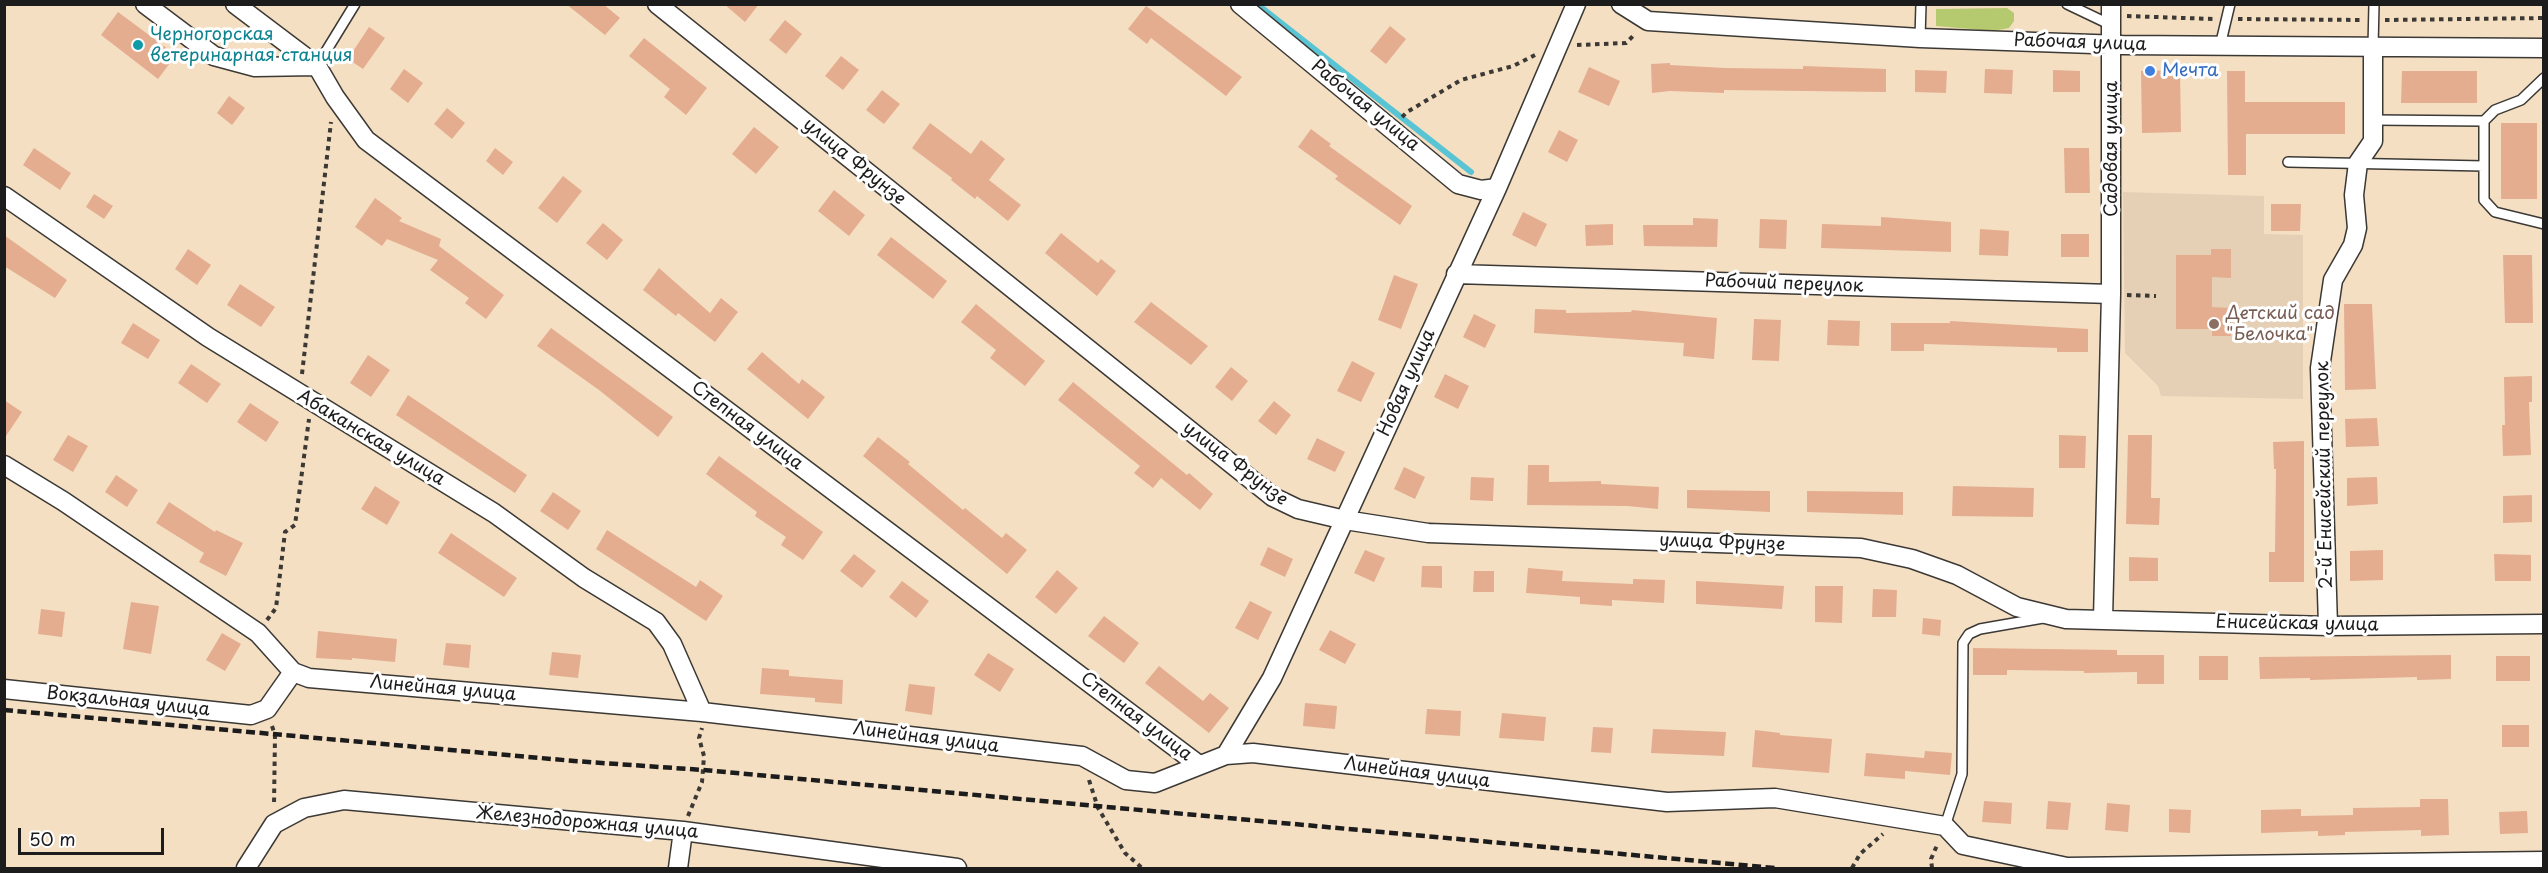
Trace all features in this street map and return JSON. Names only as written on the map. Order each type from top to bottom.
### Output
[{"type":"street","points":[[145,4],[214,56],[255,67],[316,66]]},
{"type":"street","name":"Степная улица","points":[[235,4],[316,66],[335,98],[366,140],[1199,765]]},
{"type":"street","name":"улица Фрунзе","points":[[657,4],[1273,497],[1298,509],[1345,520],[1428,533],[1861,548],[1912,559],[1957,575],[2017,607],[2051,616]]},
{"type":"street","name":"Рабочая улица","points":[[1239,4],[1458,184],[1480,190],[1497,188]]},
{"type":"street","name":"Новая улица","points":[[1226,755],[1272,678],[1497,188],[1576,4]]},
{"type":"street","name":"Рабочая улица","points":[[1621,4],[1648,21],[1920,38],[2112,45],[2544,48]]},
{"type":"street","name":"Садовая улица","points":[[2111,15],[2111,294]]},
{"type":"street","name":"2-й Енисейский переулок","points":[[2328,626],[2320,368],[2333,280],[2353,245],[2357,228],[2354,195],[2358,163],[2373,141],[2373,47]]},
{"type":"street","name":"Абаканская улица","points":[[4,195],[208,337],[494,513],[584,578],[656,622],[672,644],[702,712]]},
{"type":"street","name":"Рабочий переулок","points":[[1456,274],[2111,294]]},
{"type":"street","points":[[2103,619],[2111,294]]},
{"type":"street","points":[[4,465],[63,501],[258,633],[293,672],[259,712]]},
{"type":"street","name":"Енисейская улица","points":[[2051,616],[2328,626],[2544,624]]},
{"type":"street","name":"Линейная улица","points":[[293,672],[309,678],[702,712],[1082,756],[1126,780],[1155,783],[1226,755],[1253,753],[1667,802],[1775,798],[1945,826]]},
{"type":"street","name":"Вокзальная улица","points":[[4,689],[259,712]]},
{"type":"street","name":"Железнодорожная улица","points":[[246,868],[274,824],[304,808],[344,800],[683,831],[957,868]]},
{"type":"street","points":[[1945,826],[1963,845],[2067,867],[2544,861]]},
{"type":"street","points":[[678,868],[683,831]]},
{"type":"lane","points":[[316,66],[355,4]]},
{"type":"lane","points":[[1920,38],[1921,4]]},
{"type":"lane","points":[[2067,4],[2111,15]]},
{"type":"lane","points":[[2220,46],[2230,4]]},
{"type":"lane","points":[[2373,47],[2374,4]]},
{"type":"lane","points":[[2544,78],[2521,100],[2495,110],[2484,121],[2484,200],[2495,212],[2544,224]]},
{"type":"lane","points":[[2374,120],[2484,121]]},
{"type":"lane","points":[[2288,162],[2484,166]]},
{"type":"lane","points":[[1945,826],[1962,774],[1963,644],[1969,634],[1980,629],[2051,616]]},
{"type":"path","points":[[2111,15],[2225,19],[2544,18]]},
{"type":"path","points":[[1392,128],[1407,112],[1461,80],[1513,66],[1530,57],[1557,48],[1626,43],[1648,21]]},
{"type":"path","points":[[258,633],[276,608],[285,532],[295,525],[311,402],[302,372],[327,142],[335,98]]},
{"type":"path","points":[[2111,294],[2156,296]]},
{"type":"path","points":[[259,712],[275,735],[274,824]]},
{"type":"path","points":[[683,831],[689,809],[702,782],[704,770],[704,756],[699,738],[706,718],[702,712]]},
{"type":"path","points":[[1082,756],[1098,808],[1125,853],[1142,868]]},
{"type":"path","points":[[1852,868],[1860,854],[1884,833]]},
{"type":"shaded area","name":"Детский сад \"Белочка\"","points":[[2123,192],[2264,196],[2264,234],[2303,235],[2303,399],[2161,396],[2158,386],[2125,353]]},
{"type":"green space","points":[[2007,8],[2014,13],[2014,21],[2009,28],[1993,31],[1936,26],[1936,9]]},
{"type":"building","points":[[566,4],[603,4],[620,18],[605,35]]},
{"type":"building","points":[[724,4],[759,4],[745,22]]},
{"type":"building","points":[[1146,6],[1242,77],[1226,96],[1151,38],[1147,44],[1128,29]]},
{"type":"building","name":"Черногорская ветеринарная станция","points":[[118,12],[176,55],[158,79],[101,35]]},
{"type":"building","points":[[785,20],[802,34],[786,54],[769,40]]},
{"type":"building","points":[[1390,26],[1406,39],[1386,64],[1370,51]]},
{"type":"building","points":[[369,27],[385,38],[363,69],[348,59]]},
{"type":"building","points":[[644,38],[707,88],[686,115],[664,97],[670,89],[629,56]]},
{"type":"building","points":[[841,56],[859,70],[843,90],[825,76]]},
{"type":"building","points":[[1670,63],[1670,65],[1725,68],[1803,69],[1803,66],[1886,69],[1886,92],[1724,90],[1724,93],[1670,91],[1652,93],[1651,64]]},
{"type":"building","points":[[1589,67],[1620,81],[1609,106],[1578,92]]},
{"type":"building","points":[[404,69],[423,83],[408,103],[390,89]]},
{"type":"building","points":[[1985,69],[2013,70],[2012,94],[1984,93]]},
{"type":"building","points":[[1915,70],[1947,71],[1946,93],[1915,92]]},
{"type":"building","points":[[2053,70],[2080,71],[2080,92],[2053,92]]},
{"type":"building","points":[[2180,70],[2181,132],[2142,133],[2141,71]]},
{"type":"building","points":[[2227,71],[2245,71],[2245,102],[2345,102],[2345,134],[2246,134],[2246,175],[2228,175]]},
{"type":"building","points":[[2402,71],[2477,71],[2477,103],[2401,103]]},
{"type":"building","points":[[882,90],[900,104],[884,124],[866,110]]},
{"type":"building","points":[[229,96],[245,108],[232,125],[217,113]]},
{"type":"building","points":[[447,108],[465,123],[452,139],[434,124]]},
{"type":"building","points":[[930,123],[971,154],[981,140],[1005,159],[989,180],[1021,205],[1008,221],[977,196],[975,199],[951,180],[952,178],[912,148]]},
{"type":"building","points":[[2501,123],[2537,123],[2537,199],[2501,199]]},
{"type":"building","points":[[754,127],[779,147],[756,174],[732,154]]},
{"type":"building","points":[[1311,129],[1331,144],[1329,146],[1412,206],[1400,225],[1335,179],[1338,176],[1298,147]]},
{"type":"building","points":[[1559,130],[1578,140],[1567,162],[1548,152]]},
{"type":"building","points":[[34,148],[71,173],[60,190],[23,165]]},
{"type":"building","points":[[495,148],[513,162],[503,175],[486,161]]},
{"type":"building","points":[[2064,148],[2089,148],[2090,193],[2065,193]]},
{"type":"building","points":[[563,176],[582,191],[557,223],[538,208]]},
{"type":"building","points":[[834,190],[865,215],[849,236],[818,211]]},
{"type":"building","points":[[94,194],[113,206],[104,219],[86,207]]},
{"type":"building","points":[[375,198],[402,218],[399,221],[441,239],[439,246],[504,295],[486,319],[465,303],[469,298],[430,270],[438,260],[387,239],[382,246],[355,227]]},
{"type":"building","points":[[2271,204],[2301,204],[2300,231],[2271,231]]},
{"type":"building","points":[[1523,212],[1547,224],[1536,247],[1512,235]]},
{"type":"building","points":[[1881,217],[1951,222],[1951,252],[1821,248],[1822,224],[1881,226]]},
{"type":"building","points":[[1693,218],[1718,219],[1717,247],[1644,246],[1643,225],[1693,225]]},
{"type":"building","points":[[1760,219],[1787,220],[1786,249],[1759,248]]},
{"type":"building","points":[[603,223],[623,240],[607,260],[586,243]]},
{"type":"building","points":[[1613,224],[1613,245],[1586,246],[1585,225]]},
{"type":"building","points":[[1980,229],[2009,231],[2008,256],[1979,255]]},
{"type":"building","points":[[1061,233],[1098,263],[1101,259],[1116,271],[1097,296],[1045,253]]},
{"type":"building","points":[[2061,234],[2089,234],[2089,257],[2061,257]]},
{"type":"building","points":[[4,235],[67,280],[55,298],[4,266]]},
{"type":"building","points":[[891,237],[947,281],[933,299],[877,255]]},
{"type":"building","points":[[188,249],[211,265],[197,285],[175,269]]},
{"type":"building","points":[[2211,249],[2231,249],[2231,278],[2212,277],[2212,307],[2231,308],[2231,336],[2212,336],[2212,329],[2176,329],[2176,255],[2211,255]]},
{"type":"building","points":[[2503,255],[2532,255],[2533,323],[2505,323]]},
{"type":"building","points":[[659,268],[710,313],[721,298],[738,312],[715,342],[678,313],[676,316],[643,290]]},
{"type":"building","points":[[1394,275],[1418,284],[1401,329],[1378,320]]},
{"type":"building","points":[[240,284],[275,307],[261,327],[227,305]]},
{"type":"building","points":[[1151,302],[1208,346],[1191,365],[1134,322]]},
{"type":"building","points":[[976,304],[1045,361],[1025,386],[990,358],[996,350],[961,322]]},
{"type":"building","points":[[2344,304],[2372,304],[2376,389],[2345,390]]},
{"type":"building","points":[[1535,309],[1566,310],[1566,313],[1631,312],[1632,310],[1717,318],[1714,359],[1683,356],[1684,343],[1534,333]]},
{"type":"building","points":[[1474,314],[1496,325],[1485,348],[1463,337]]},
{"type":"building","points":[[1754,319],[1781,320],[1779,361],[1752,360]]},
{"type":"building","points":[[1828,320],[1860,321],[1859,346],[1827,345]]},
{"type":"building","points":[[1950,321],[2088,329],[2088,352],[2057,352],[2057,348],[1924,344],[1924,351],[1891,351],[1891,323],[1950,323]]},
{"type":"building","points":[[133,323],[160,340],[148,359],[121,343]]},
{"type":"building","points":[[551,328],[673,417],[658,437],[599,390],[537,346]]},
{"type":"building","points":[[762,352],[799,384],[802,379],[825,397],[808,419],[747,369]]},
{"type":"building","points":[[368,355],[390,370],[371,397],[350,383]]},
{"type":"building","points":[[1352,361],[1375,373],[1361,402],[1337,391]]},
{"type":"building","points":[[191,364],[221,384],[207,403],[178,383]]},
{"type":"building","points":[[1231,367],[1248,381],[1232,401],[1215,387]]},
{"type":"building","points":[[1445,374],[1469,386],[1458,409],[1434,397]]},
{"type":"building","points":[[2532,376],[2532,402],[2529,402],[2531,455],[2503,456],[2504,377]]},
{"type":"building","points":[[1073,382],[1213,494],[1200,510],[1161,478],[1153,488],[1134,473],[1140,466],[1058,400]]},
{"type":"building","points":[[408,395],[527,475],[515,493],[396,415]]},
{"type":"building","points":[[4,400],[22,412],[4,439]]},
{"type":"building","points":[[1274,401],[1291,415],[1276,435],[1258,421]]},
{"type":"building","points":[[250,403],[279,422],[266,442],[237,422]]},
{"type":"building","points":[[2377,418],[2379,446],[2346,447],[2345,419]]},
{"type":"building","points":[[68,435],[88,446],[73,472],[53,460]]},
{"type":"building","points":[[2059,435],[2086,436],[2085,468],[2059,468]]},
{"type":"building","points":[[2128,435],[2152,435],[2151,498],[2160,498],[2159,525],[2126,524]]},
{"type":"building","points":[[878,437],[910,462],[908,464],[963,510],[965,508],[1002,538],[1006,533],[1027,550],[1007,574],[863,456]]},
{"type":"building","points":[[1317,438],[1345,452],[1335,472],[1307,459]]},
{"type":"building","points":[[2304,441],[2304,582],[2269,582],[2269,552],[2275,552],[2276,469],[2274,469],[2273,442]]},
{"type":"building","points":[[719,456],[823,532],[803,560],[781,545],[786,537],[755,516],[757,512],[706,474]]},
{"type":"building","points":[[1528,465],[1549,465],[1549,482],[1601,481],[1601,484],[1659,487],[1658,509],[1627,506],[1527,505]]},
{"type":"building","points":[[1404,467],[1425,477],[1415,499],[1394,489]]},
{"type":"building","points":[[116,475],[138,490],[127,507],[105,492]]},
{"type":"building","points":[[1471,477],[1494,478],[1493,501],[1470,500]]},
{"type":"building","points":[[2377,477],[2378,504],[2347,506],[2347,478]]},
{"type":"building","points":[[375,486],[400,502],[387,525],[361,509]]},
{"type":"building","points":[[1953,486],[2034,488],[2033,517],[1952,516]]},
{"type":"building","points":[[1687,490],[1770,491],[1770,512],[1687,508]]},
{"type":"building","points":[[1807,491],[1903,492],[1903,515],[1807,512]]},
{"type":"building","points":[[553,492],[581,511],[568,530],[540,511]]},
{"type":"building","points":[[2532,495],[2532,522],[2503,523],[2503,496]]},
{"type":"building","points":[[169,502],[215,532],[216,530],[243,543],[226,576],[199,562],[204,553],[156,523]]},
{"type":"building","points":[[607,530],[696,587],[700,580],[723,596],[706,621],[596,549]]},
{"type":"building","points":[[451,533],[517,578],[504,597],[438,553]]},
{"type":"building","points":[[1268,547],[1293,559],[1285,577],[1260,565]]},
{"type":"building","points":[[1365,550],[1385,558],[1374,582],[1354,573]]},
{"type":"building","points":[[2383,550],[2383,580],[2350,581],[2350,551]]},
{"type":"building","points":[[854,554],[876,571],[862,588],[840,571]]},
{"type":"building","points":[[2494,554],[2531,555],[2531,581],[2495,581]]},
{"type":"building","points":[[2129,557],[2158,558],[2158,581],[2129,581]]},
{"type":"building","points":[[1422,566],[1442,566],[1442,588],[1421,587]]},
{"type":"building","points":[[1528,568],[1563,571],[1562,581],[1633,584],[1633,579],[1665,580],[1664,603],[1612,600],[1612,606],[1580,604],[1580,597],[1526,593]]},
{"type":"building","points":[[1057,570],[1078,588],[1056,614],[1035,597]]},
{"type":"building","points":[[1474,571],[1494,571],[1494,592],[1473,592]]},
{"type":"building","points":[[902,581],[929,601],[916,618],[889,597]]},
{"type":"building","points":[[1696,581],[1784,586],[1782,609],[1696,604]]},
{"type":"building","points":[[1815,586],[1843,586],[1842,623],[1815,622]]},
{"type":"building","points":[[1873,589],[1897,590],[1896,617],[1872,617]]},
{"type":"building","points":[[1250,601],[1272,612],[1258,640],[1235,628]]},
{"type":"building","points":[[131,602],[159,606],[151,654],[123,649]]},
{"type":"building","points":[[41,609],[65,612],[62,637],[38,634]]},
{"type":"building","points":[[1104,616],[1139,643],[1124,663],[1088,636]]},
{"type":"building","points":[[1923,618],[1941,620],[1940,636],[1922,634]]},
{"type":"building","points":[[1330,630],[1356,644],[1345,664],[1319,650]]},
{"type":"building","points":[[318,631],[397,639],[395,662],[352,658],[352,660],[316,658]]},
{"type":"building","points":[[222,633],[241,644],[225,671],[206,660]]},
{"type":"building","points":[[446,643],[471,645],[469,668],[443,665]]},
{"type":"building","points":[[1973,648],[2117,650],[2117,655],[2164,655],[2164,684],[2137,684],[2137,672],[2084,673],[2084,671],[2007,670],[2007,675],[1973,675]]},
{"type":"building","points":[[552,652],[581,655],[578,678],[549,675]]},
{"type":"building","points":[[988,653],[1014,669],[1000,692],[974,675]]},
{"type":"building","points":[[2451,655],[2451,679],[2417,680],[2417,677],[2260,679],[2259,657]]},
{"type":"building","points":[[2199,656],[2228,656],[2228,680],[2199,680]]},
{"type":"building","points":[[2496,656],[2530,656],[2530,681],[2496,681]]},
{"type":"building","points":[[1159,666],[1203,701],[1210,693],[1229,708],[1209,733],[1145,683]]},
{"type":"building","points":[[762,668],[789,670],[789,676],[843,680],[842,704],[815,702],[815,698],[760,694]]},
{"type":"building","points":[[909,684],[935,687],[932,715],[905,711]]},
{"type":"building","points":[[1305,703],[1337,706],[1335,729],[1303,726]]},
{"type":"building","points":[[1427,709],[1461,711],[1460,736],[1425,734]]},
{"type":"building","points":[[1502,713],[1546,717],[1544,741],[1499,738]]},
{"type":"building","points":[[2502,725],[2529,725],[2529,747],[2502,747]]},
{"type":"building","points":[[1593,727],[1613,728],[1611,753],[1591,752]]},
{"type":"building","points":[[1653,729],[1726,732],[1724,756],[1651,753]]},
{"type":"building","points":[[1755,730],[1780,733],[1780,735],[1832,739],[1829,773],[1752,767]]},
{"type":"building","points":[[1925,751],[1952,753],[1950,775],[1905,771],[1905,779],[1864,776],[1866,753],[1924,758]]},
{"type":"building","points":[[2420,799],[2448,799],[2449,835],[2421,836],[2421,830],[2345,832],[2345,835],[2318,836],[2318,831],[2261,833],[2261,810],[2301,809],[2301,816],[2353,815],[2353,808],[2420,807]]},
{"type":"building","points":[[1984,801],[2012,803],[2011,824],[1982,822]]},
{"type":"building","points":[[2048,801],[2071,803],[2068,830],[2046,829]]},
{"type":"building","points":[[2107,803],[2130,805],[2128,832],[2105,830]]},
{"type":"building","points":[[2169,809],[2191,810],[2190,833],[2169,832]]},
{"type":"building","points":[[2527,811],[2528,833],[2500,834],[2499,812]]},
{"type":"waterway","points":[[1257,4],[1471,172]]},
{"type":"railway","points":[[4,710],[574,761],[703,770],[1775,868]]},
{"type":"place","name":"Черногорская ветеринарная станция","points":[[138,45]]},
{"type":"place","name":"Мечта","points":[[2150,71]]},
{"type":"place","name":"Детский сад \"Белочка\"","points":[[2214,324]]}]
